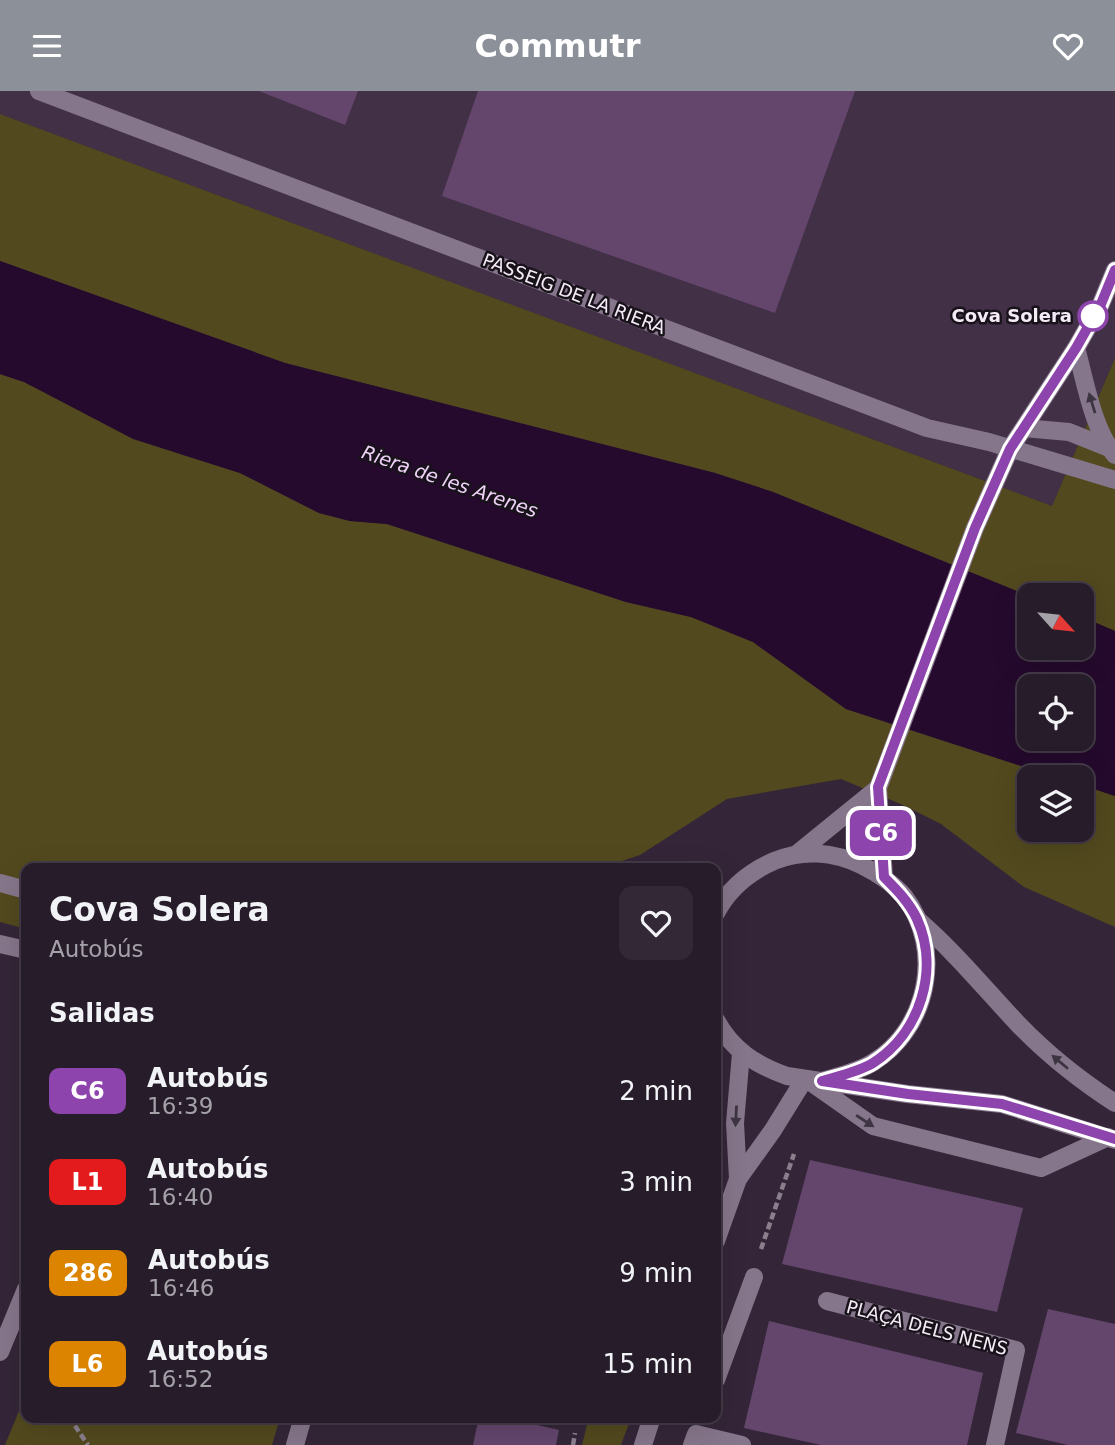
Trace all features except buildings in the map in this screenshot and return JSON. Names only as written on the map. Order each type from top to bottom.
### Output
[{"type":"street","name":"PASSEIG DE LA RIERA","points":[[38,91],[926,428],[989,442],[1115,479]]},
{"type":"street","points":[[884,877],[878,787],[975,528],[1010,449],[1076,348],[1101,304],[1115,270]]},
{"type":"street","points":[[1076,348],[1100,427],[1112,451]]},
{"type":"street","points":[[1024,428],[1069,432],[1112,451]]},
{"type":"street","points":[[798,853],[878,787]]},
{"type":"street","points":[[721,903],[748,876],[769,863],[798,853],[844,857],[884,877],[904,896],[917,919],[924,940],[927,967],[923,996],[912,1022],[902,1036],[871,1064],[812,1081],[738,1179],[721,1227]]},
{"type":"street","points":[[721,884],[748,876]]},
{"type":"street","points":[[0,883],[21,889]]},
{"type":"street","points":[[917,919],[967,965],[1020,1026],[1058,1061],[1115,1103]]},
{"type":"street","points":[[0,944],[21,949]]},
{"type":"street","points":[[721,1029],[741,1053],[768,1070],[812,1081],[1002,1104],[1111,1138]]},
{"type":"street","points":[[721,1047],[741,1053]]},
{"type":"street","points":[[738,1179],[735,1123],[741,1053]]},
{"type":"street","points":[[812,1081],[873,1126],[1041,1168],[1111,1138]]},
{"type":"street","points":[[721,1366],[754,1277]]},
{"type":"street","name":"PLAÇA DELS NENS","points":[[827,1301],[1016,1350],[995,1445]]},
{"type":"street","points":[[0,1352],[21,1302]]},
{"type":"street","points":[[295,1445],[301,1423]]},
{"type":"street","points":[[643,1445],[650,1423]]},
{"type":"street","points":[[697,1432],[742,1445]]},
{"type":"path","points":[[760,1253],[794,1154]]},
{"type":"path","points":[[73,1423],[88,1445]]},
{"type":"path","points":[[573,1445],[575,1433]]},
{"type":"shaded area","points":[[0,91],[1115,91],[1115,358],[1052,506],[0,114]]},
{"type":"shaded area","points":[[0,114],[1052,506],[1115,358],[1115,631],[1094,622],[1094,583],[1017,583],[1017,591],[773,492],[715,473],[285,363],[0,261]]},
{"type":"shaded area","points":[[0,374],[24,382],[177,453],[240,473],[319,513],[350,521],[387,524],[626,602],[691,617],[753,642],[846,709],[1018,765],[1017,842],[1094,842],[1094,789],[1115,796],[1115,927],[1024,887],[941,824],[841,779],[727,799],[640,855],[616,863],[21,863],[21,928],[0,922]]},
{"type":"shaded area","points":[[21,1406],[21,1423],[279,1423],[272,1445],[5,1445]]},
{"type":"shaded area","points":[[588,1423],[629,1423],[621,1445],[582,1445]]},
{"type":"water","name":"Riera de les Arenes","points":[[0,261],[285,363],[715,473],[773,492],[1017,591],[1017,660],[1094,660],[1094,622],[1115,631],[1115,796],[1094,789],[1094,765],[1018,765],[846,709],[753,642],[691,617],[626,602],[387,524],[350,521],[319,513],[240,473],[133,439],[24,382],[0,374]]},
{"type":"bus line","name":"C6","points":[[1115,270],[1101,304],[1076,348],[1010,449],[975,528],[878,787],[884,877],[904,896],[917,919],[924,940],[927,967],[920,1006],[902,1036],[884,1055],[855,1071],[822,1081],[1002,1104],[1115,1139]]},
{"type":"place","name":"Cova Solera","points":[[1093,316]]}]
